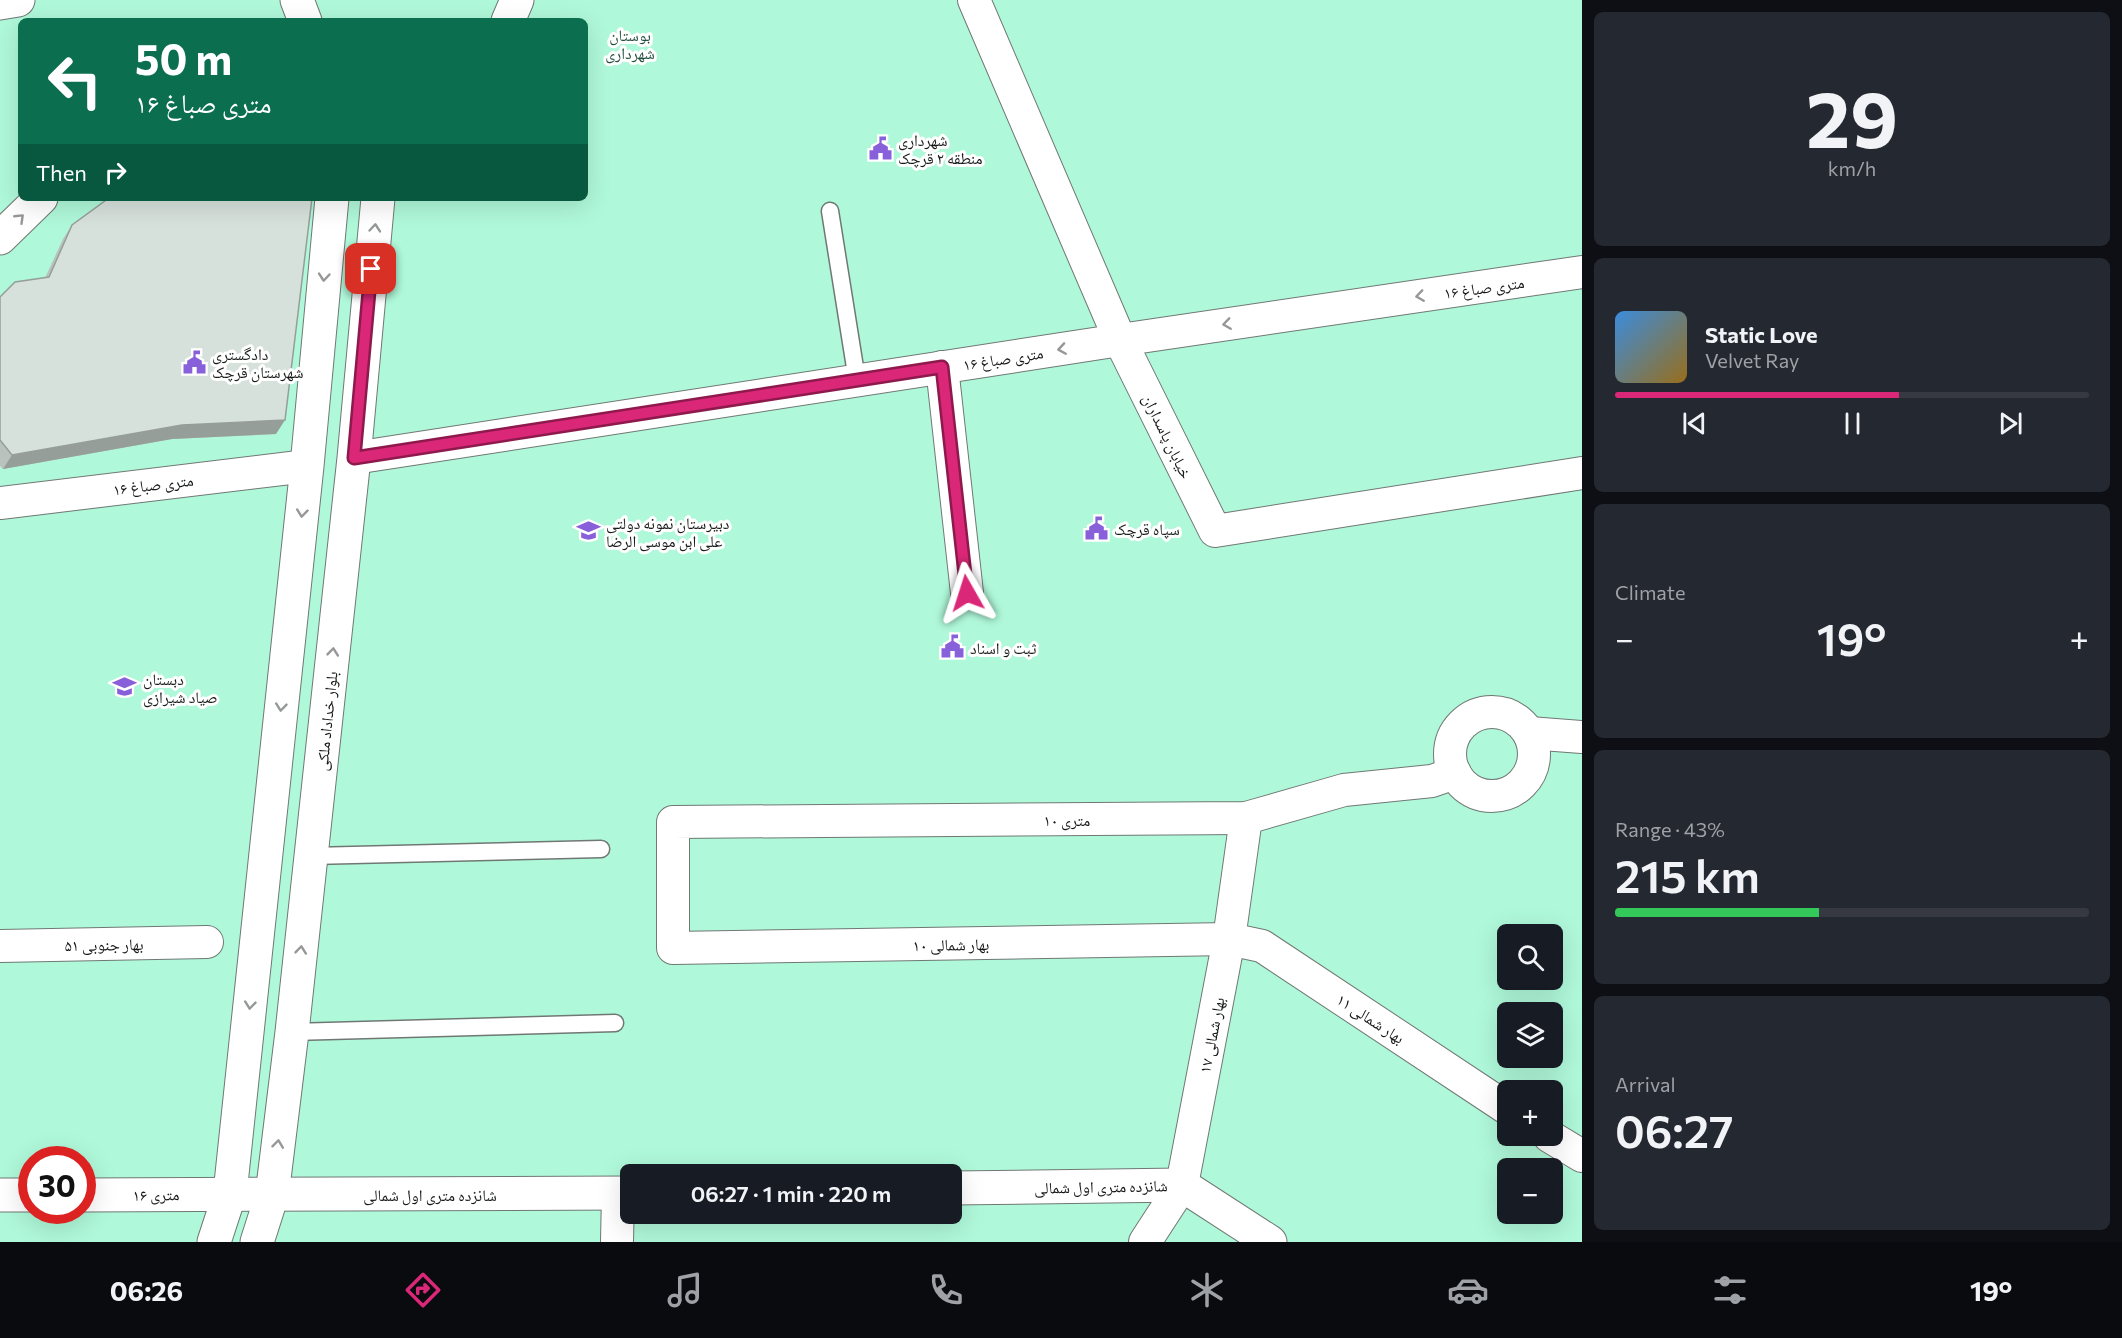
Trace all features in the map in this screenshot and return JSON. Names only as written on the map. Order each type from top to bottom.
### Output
[{"type":"street","points":[[0,3],[18,0]]},
{"type":"street","points":[[297,0],[304,18]]},
{"type":"street","points":[[509,18],[517,0]]},
{"type":"street","name":"خیابان پاسداران","points":[[974,0],[1120,340],[1215,531],[1582,473]]},
{"type":"street","points":[[0,238],[38,201]]},
{"type":"street","points":[[214,1242],[230,1193],[307,466],[332,201]]},
{"type":"street","name":"بلوار خداداد ملکی","points":[[257,1242],[272,1195],[292,1032],[354,458],[378,201]]},
{"type":"street","name":"۱۶ متری صباغ","points":[[354,458],[1120,340],[1582,273]]},
{"type":"street","points":[[942,367],[967,593]]},
{"type":"street","name":"۱۶ متری صباغ","points":[[0,503],[307,466]]},
{"type":"street","points":[[1492,711],[1507,714],[1529,733],[1534,746],[1534,760],[1530,773],[1522,784],[1512,791],[1499,795],[1486,795],[1473,791],[1462,783],[1455,773],[1450,759],[1450,745],[1456,731],[1466,720],[1478,713],[1492,711]]},
{"type":"street","points":[[1529,733],[1582,737]]},
{"type":"street","name":"۱۰ متری","points":[[673,948],[673,822],[1245,818],[1344,790],[1432,781],[1455,773]]},
{"type":"street","name":"بهار شمالی ۱۷","points":[[1145,1242],[1182,1185],[1229,939],[1245,818]]},
{"type":"street","name":"بهار شمالی ۱۰","points":[[673,948],[1229,939]]},
{"type":"street","name":"بهار شمالی ۱۱","points":[[1229,939],[1262,946],[1497,1101]]},
{"type":"street","name":"بهار جنوبی ۵۱","points":[[0,946],[207,942]]},
{"type":"street","points":[[1563,1129],[1582,1131]]},
{"type":"street","points":[[1563,1144],[1582,1156]]},
{"type":"street","name":"شانزده متری اول شمالی","points":[[962,1188],[1182,1185],[1270,1242]]},
{"type":"street","name":"۱۶ متری","points":[[96,1195],[230,1193]]},
{"type":"street","name":"شانزده متری اول شمالی","points":[[230,1193],[272,1195],[620,1193]]},
{"type":"street","points":[[0,1195],[18,1195]]},
{"type":"street","points":[[617,1242],[620,1221]]},
{"type":"lane","points":[[830,210],[857,380]]},
{"type":"lane","points":[[312,856],[601,849]]},
{"type":"lane","points":[[292,1032],[615,1023]]},
{"type":"green space","name":"بوستان شهرداری","points":[[0,0],[1582,0],[1582,1242],[0,1242]]},
{"type":"building","name":"دادگستری شهرستان قرچک","points":[[105,201],[312,201],[285,420],[182,425],[12,455],[0,440],[0,297],[15,282],[49,277],[72,225]]},
{"type":"place","name":"شهرداری منطقه ۲ قرچک","points":[[880,148]]},
{"type":"place","name":"دادگستری شهرستان قرچک","points":[[194,362]]},
{"type":"place","name":"سپاه قرچک","points":[[1096,528]]},
{"type":"place","name":"دبیرستان نمونه دولتی علی ابن موسی الرضا","points":[[588,531]]},
{"type":"place","name":"ثبت و اسناد","points":[[952,647]]},
{"type":"place","name":"دبستان صیاد شیرازی","points":[[125,687]]},
{"type":"route","points":[[371,269],[354,458],[942,367],[967,593]]}]
